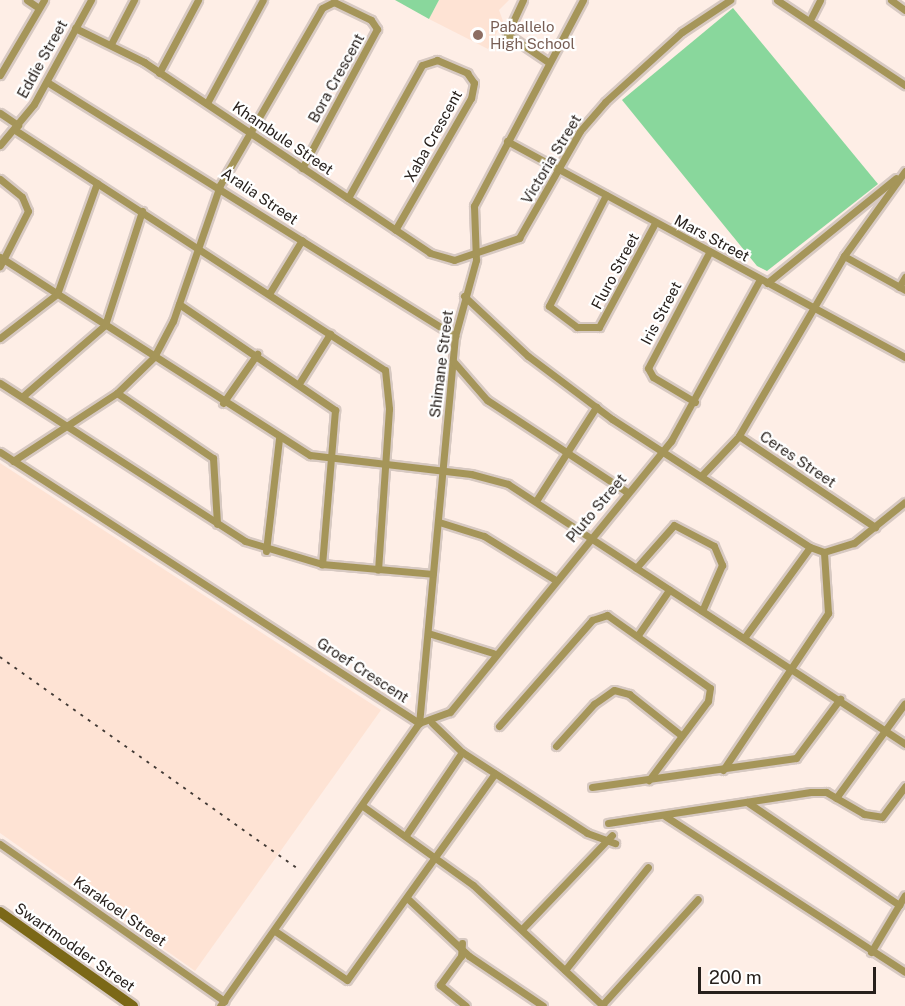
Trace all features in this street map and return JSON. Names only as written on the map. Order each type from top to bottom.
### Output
[{"type":"main road","name":"Swartmodder Street","points":[[0,912],[133,1006]]},
{"type":"street","points":[[27,0],[39,8]]},
{"type":"street","points":[[0,75],[44,0]]},
{"type":"street","name":"Eddie Street","points":[[0,145],[17,127],[47,81],[91,0]]},
{"type":"street","points":[[111,44],[134,0]]},
{"type":"street","points":[[159,73],[198,0]]},
{"type":"street","points":[[207,104],[263,0]]},
{"type":"street","points":[[523,0],[508,37],[548,62]]},
{"type":"street","name":"Shimane Street","points":[[419,723],[455,336],[477,255],[475,201],[583,0]]},
{"type":"street","name":"Victoria Street","points":[[477,255],[519,238],[557,169],[604,102],[682,32],[729,0]]},
{"type":"street","points":[[777,0],[811,18],[905,85]]},
{"type":"street","points":[[811,18],[820,0]]},
{"type":"street","points":[[891,0],[905,10]]},
{"type":"street","name":"Bora Crescent","points":[[252,134],[326,3],[334,2],[371,20],[376,32],[302,168]]},
{"type":"street","name":"Khambule Street","points":[[75,28],[111,44],[159,73],[436,257],[461,259],[477,255]]},
{"type":"street","name":"Xaba Crescent","points":[[348,198],[422,65],[437,60],[467,73],[474,83],[471,98],[395,230]]},
{"type":"street","name":"Aralia Street","points":[[47,81],[220,185],[302,240],[455,336]]},
{"type":"street","points":[[0,113],[97,183],[330,333],[388,374],[378,570]]},
{"type":"street","points":[[13,461],[117,393],[154,357],[179,304],[220,185],[252,134]]},
{"type":"street","name":"Mars Street","points":[[507,141],[905,357]]},
{"type":"street","points":[[764,281],[876,190],[903,173]]},
{"type":"street","name":"Ceres Street","points":[[875,527],[740,436],[768,393],[810,307],[903,173]]},
{"type":"street","points":[[0,179],[22,197],[28,211],[2,262],[57,294],[279,439],[331,461],[443,471],[498,479],[536,501],[669,590],[888,730],[905,744]]},
{"type":"street","points":[[0,338],[57,294],[97,183]]},
{"type":"street","name":"Fluro Street","points":[[606,195],[549,306],[577,327],[599,327],[655,223]]},
{"type":"street","points":[[23,396],[105,325],[142,211]]},
{"type":"street","points":[[268,294],[302,240]]},
{"type":"street","name":"Iris Street","points":[[695,402],[653,377],[648,368],[710,251]]},
{"type":"street","points":[[844,256],[902,289],[905,277]]},
{"type":"street","points":[[461,259],[471,275]]},
{"type":"street","name":"Pluto Street","points":[[432,723],[450,712],[493,653],[588,536],[663,451],[695,402],[764,281]]},
{"type":"street","points":[[464,296],[528,356],[596,406],[810,547],[824,552],[854,543],[905,502]]},
{"type":"street","points":[[179,304],[300,382],[335,411],[322,564]]},
{"type":"street","points":[[300,382],[330,333]]},
{"type":"street","points":[[223,403],[257,354]]},
{"type":"street","points":[[453,361],[487,400],[627,492]]},
{"type":"street","points":[[0,382],[217,524],[266,551],[322,564],[433,574]]},
{"type":"street","points":[[117,393],[213,458],[217,524]]},
{"type":"street","points":[[536,501],[570,453],[596,406]]},
{"type":"street","points":[[702,475],[740,436]]},
{"type":"street","points":[[266,551],[279,439]]},
{"type":"street","name":"Groef Crescent","points":[[0,452],[419,723]]},
{"type":"street","points":[[438,522],[484,536],[554,579]]},
{"type":"street","points":[[636,568],[674,525],[714,546],[723,565],[702,611]]},
{"type":"street","points":[[744,638],[810,547]]},
{"type":"street","points":[[723,770],[794,671],[830,608],[824,552]]},
{"type":"street","points":[[638,635],[669,590]]},
{"type":"street","points":[[499,726],[596,616],[607,615],[710,688],[708,701],[649,780]]},
{"type":"street","points":[[428,633],[493,653]]},
{"type":"street","points":[[556,747],[594,704],[615,690],[629,694],[681,735]]},
{"type":"street","points":[[592,787],[796,758],[840,699]]},
{"type":"street","points":[[836,798],[888,730],[905,703]]},
{"type":"street","points":[[222,1004],[364,807],[419,723],[432,723],[462,752],[587,833],[615,843]]},
{"type":"street","points":[[406,835],[462,752]]},
{"type":"street","points":[[275,932],[347,980],[495,773]]},
{"type":"street","points":[[610,829],[665,816],[811,792],[836,798],[864,814],[882,817],[905,786]]},
{"type":"street","points":[[747,802],[899,905]]},
{"type":"street","points":[[364,807],[437,857],[522,929],[602,1006],[698,899]]},
{"type":"street","points":[[522,929],[610,829],[667,814],[753,878]]},
{"type":"street","points":[[665,816],[905,972]]},
{"type":"street","name":"Karakoel Street","points":[[0,844],[222,1004]]},
{"type":"street","points":[[565,970],[648,867]]},
{"type":"street","points":[[871,952],[905,894]]},
{"type":"street","points":[[407,898],[462,944],[469,956],[543,1006]]},
{"type":"street","points":[[462,944],[461,956],[440,985],[466,1006]]},
{"type":"shaded area","name":"Paballelo High School","points":[[439,0],[509,0],[499,10],[503,21],[488,49],[429,19]]},
{"type":"shaded area","points":[[0,463],[381,710],[195,971],[0,833]]},
{"type":"green space","points":[[395,0],[439,0],[429,19]]},
{"type":"green space","points":[[733,8],[878,184],[767,271],[757,266],[622,100]]},
{"type":"railway","points":[[0,657],[296,867]]},
{"type":"place","name":"Paballelo High School","points":[[478,35]]}]
